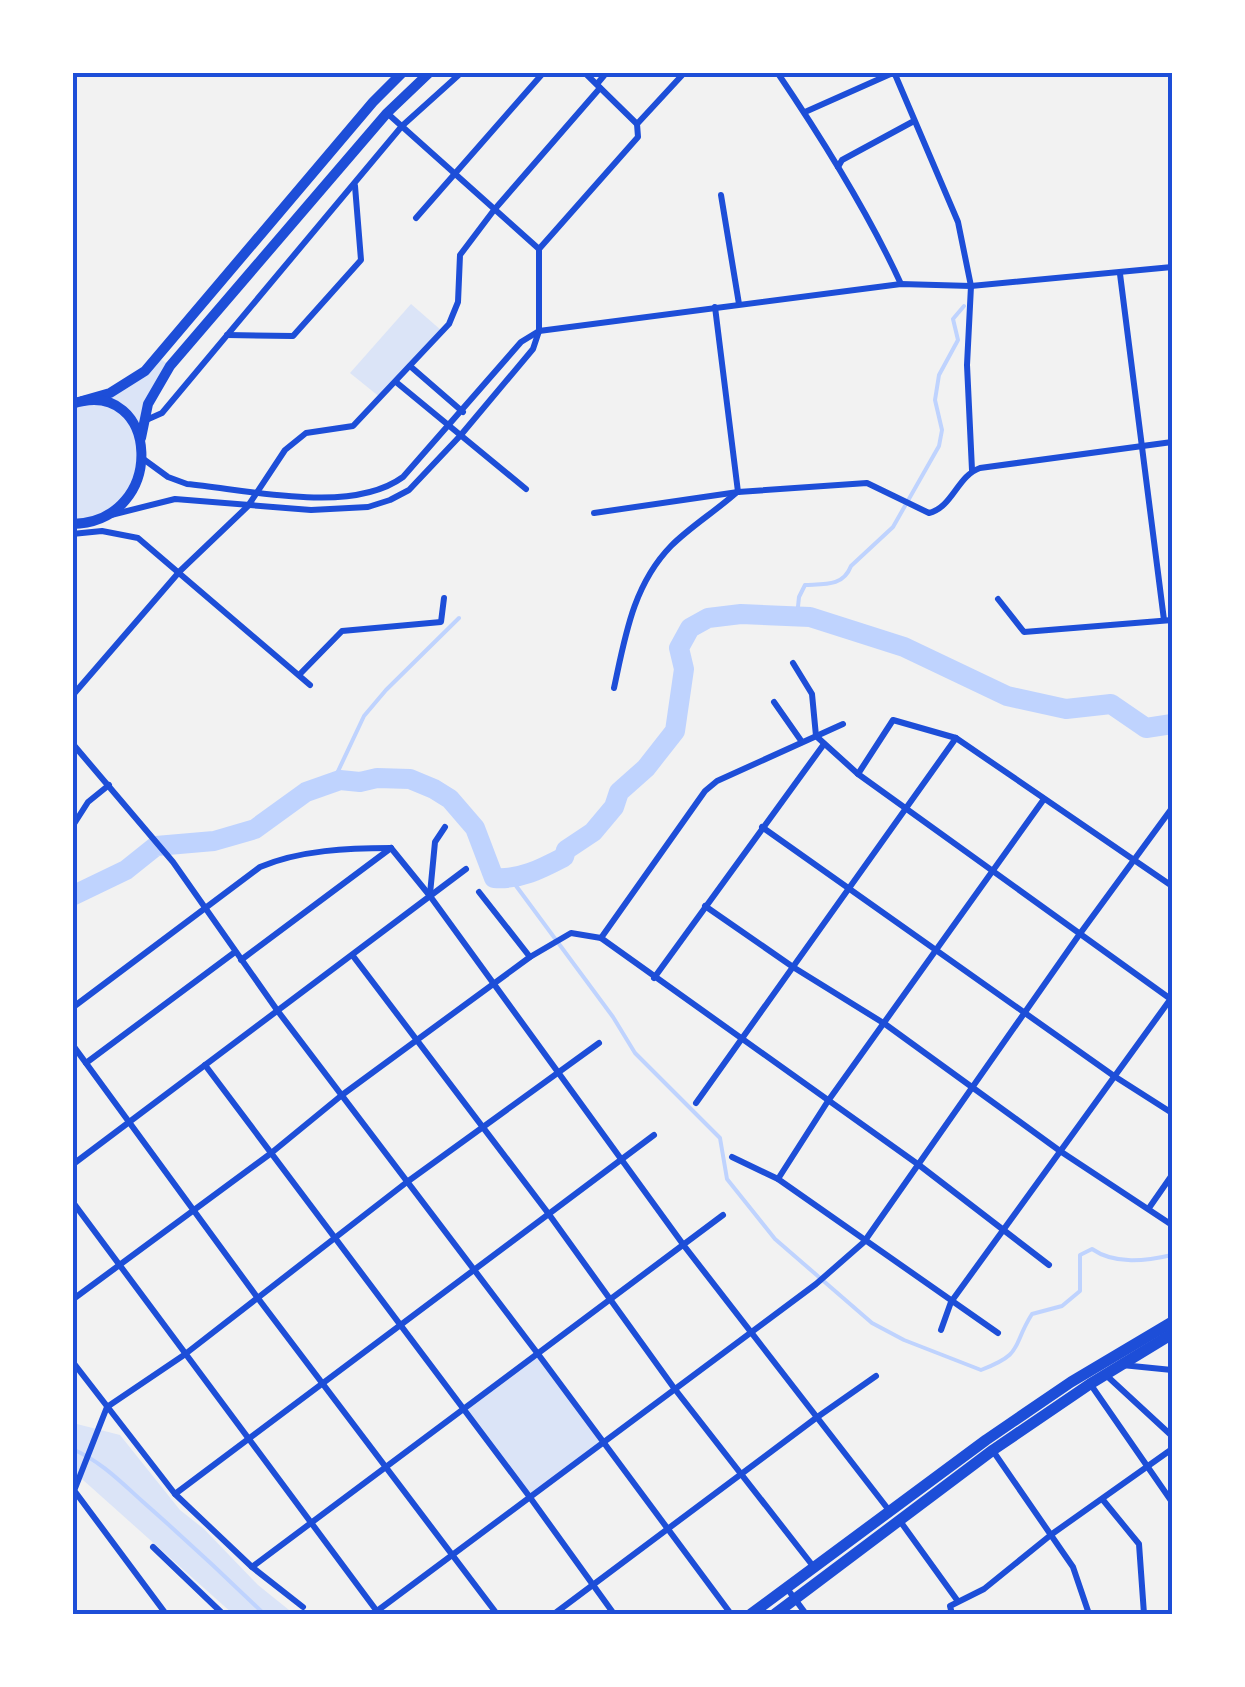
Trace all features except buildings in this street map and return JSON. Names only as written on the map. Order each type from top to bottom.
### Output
[{"type":"main road","points":[[77,403],[110,393],[145,371],[349,130],[404,72]]},
{"type":"main road","points":[[72,524],[111,515],[133,490],[142,458],[142,421],[153,390],[170,366],[387,113],[430,72]]},
{"type":"main road","points":[[77,403],[100,401],[118,407],[131,418],[140,438]]},
{"type":"main road","points":[[751,1614],[888,1509],[1070,1382],[1172,1322]]},
{"type":"main road","points":[[775,1614],[993,1450],[1172,1334]]},
{"type":"street","points":[[142,421],[162,413],[402,126],[462,72]]},
{"type":"street","points":[[416,218],[544,72]]},
{"type":"street","points":[[111,515],[176,499],[311,510],[368,507],[410,490],[533,350],[539,331],[539,248],[638,137],[637,124],[584,72]]},
{"type":"street","points":[[72,696],[180,571],[248,506],[296,439],[306,433],[353,426],[410,366],[456,312],[460,255],[607,72]]},
{"type":"street","points":[[637,124],[685,72]]},
{"type":"street","points":[[777,72],[882,242],[901,284]]},
{"type":"street","points":[[805,112],[895,73],[958,222],[971,286],[967,365],[972,470]]},
{"type":"street","points":[[387,113],[539,248]]},
{"type":"street","points":[[837,168],[842,160],[914,120]]},
{"type":"street","points":[[227,335],[292,336],[328,299],[361,260],[355,184]]},
{"type":"street","points":[[721,196],[738,304]]},
{"type":"street","points":[[142,458],[178,482],[314,497],[366,494],[390,487],[404,477],[521,342],[539,331],[901,284],[971,286],[1172,266]]},
{"type":"street","points":[[998,599],[1024,632],[1168,620],[1120,274]]},
{"type":"street","points":[[715,307],[738,492]]},
{"type":"street","points":[[410,366],[463,412]]},
{"type":"street","points":[[396,382],[526,489]]},
{"type":"street","points":[[594,513],[738,492],[867,482],[935,512],[972,470],[1172,442]]},
{"type":"street","points":[[614,688],[628,624],[640,591],[670,547],[738,492]]},
{"type":"street","points":[[366,494],[368,507]]},
{"type":"street","points":[[72,534],[102,531],[138,538],[310,685]]},
{"type":"street","points":[[298,674],[342,631],[441,622],[444,598]]},
{"type":"street","points":[[793,663],[812,694],[816,736],[824,744],[858,774],[991,872],[1172,998],[951,1302],[940,1330]]},
{"type":"street","points":[[774,702],[802,742]]},
{"type":"street","points":[[858,774],[892,720],[956,738],[1172,886]]},
{"type":"street","points":[[601,938],[706,792],[718,782],[843,724]]},
{"type":"street","points":[[696,1104],[956,738]]},
{"type":"street","points":[[72,743],[173,862],[277,1010],[731,1614]]},
{"type":"street","points":[[654,978],[824,744]]},
{"type":"street","points":[[72,826],[88,802],[108,785]]},
{"type":"street","points":[[778,1180],[828,1101],[1044,799]]},
{"type":"street","points":[[72,1201],[377,1614],[816,1284],[864,1242],[1172,808]]},
{"type":"street","points":[[430,896],[435,842],[444,826]]},
{"type":"street","points":[[762,828],[1172,1113]]},
{"type":"street","points":[[392,848],[685,1246],[888,1509]]},
{"type":"street","points":[[72,1008],[240,879],[274,860],[392,848]]},
{"type":"street","points":[[241,960],[392,848]]},
{"type":"street","points":[[72,1165],[466,868]]},
{"type":"street","points":[[479,892],[530,957]]},
{"type":"street","points":[[705,906],[885,1024],[1060,1151],[1172,1225]]},
{"type":"street","points":[[72,1300],[530,957],[562,936],[582,932],[601,938],[919,1165],[1049,1265]]},
{"type":"street","points":[[86,1063],[235,952]]},
{"type":"street","points":[[353,956],[418,1038],[674,1388],[813,1566]]},
{"type":"street","points":[[166,1614],[74,1494],[107,1407],[184,1355],[407,1182],[599,1043]]},
{"type":"street","points":[[72,1044],[497,1614]]},
{"type":"street","points":[[205,1065],[614,1614]]},
{"type":"street","points":[[175,1494],[654,1134]]},
{"type":"street","points":[[732,1157],[778,1180],[998,1333]]},
{"type":"street","points":[[1149,1208],[1172,1175]]},
{"type":"street","points":[[252,1568],[723,1215]]},
{"type":"street","points":[[72,1360],[175,1494],[252,1568],[303,1608]]},
{"type":"street","points":[[1121,1365],[1172,1370]]},
{"type":"street","points":[[1106,1375],[1172,1436]]},
{"type":"street","points":[[554,1614],[876,1376]]},
{"type":"street","points":[[1090,1384],[1172,1502]]},
{"type":"street","points":[[950,1612],[957,1600],[984,1589],[1052,1534],[1172,1449]]},
{"type":"street","points":[[993,1450],[1072,1567],[1089,1614]]},
{"type":"street","points":[[1102,1500],[1139,1544],[1144,1614]]},
{"type":"street","points":[[899,1520],[957,1600]]},
{"type":"street","points":[[152,1546],[222,1614]]},
{"type":"street","points":[[786,1587],[806,1614]]},
{"type":"shaded area","points":[[411,304],[442,331],[381,398],[350,373]]},
{"type":"shaded area","points":[[158,357],[170,366],[148,404],[141,466],[118,510],[73,524],[72,404],[110,393]]},
{"type":"shaded area","points":[[538,1354],[603,1441],[529,1496],[462,1410]]},
{"type":"shaded area","points":[[73,1423],[120,1435],[180,1510],[294,1614],[233,1614],[73,1471]]},
{"type":"waterway","points":[[797,616],[805,585],[843,578],[893,527],[939,446],[942,430],[935,400],[939,375],[958,340],[953,319],[964,306]]},
{"type":"waterway","points":[[72,896],[126,870],[156,846],[214,841],[255,829],[306,792],[340,780],[410,779],[434,789],[450,799],[475,828],[494,878],[539,869],[564,857],[566,850],[593,832],[614,807],[619,792],[646,768],[675,731],[684,669],[679,648],[690,628],[708,618],[741,614],[810,617],[904,647],[1007,696],[1066,709],[1111,704],[1146,728],[1172,724]]},
{"type":"waterway","points":[[332,784],[364,716],[459,618]]},
{"type":"waterway","points":[[511,879],[635,1053],[720,1138],[727,1179],[775,1239],[872,1323],[981,1370],[1011,1354],[1032,1314],[1062,1306],[1080,1291],[1080,1255],[1092,1249],[1121,1260],[1172,1255]]},
{"type":"waterway","points":[[72,1449],[117,1479],[264,1614]]}]
